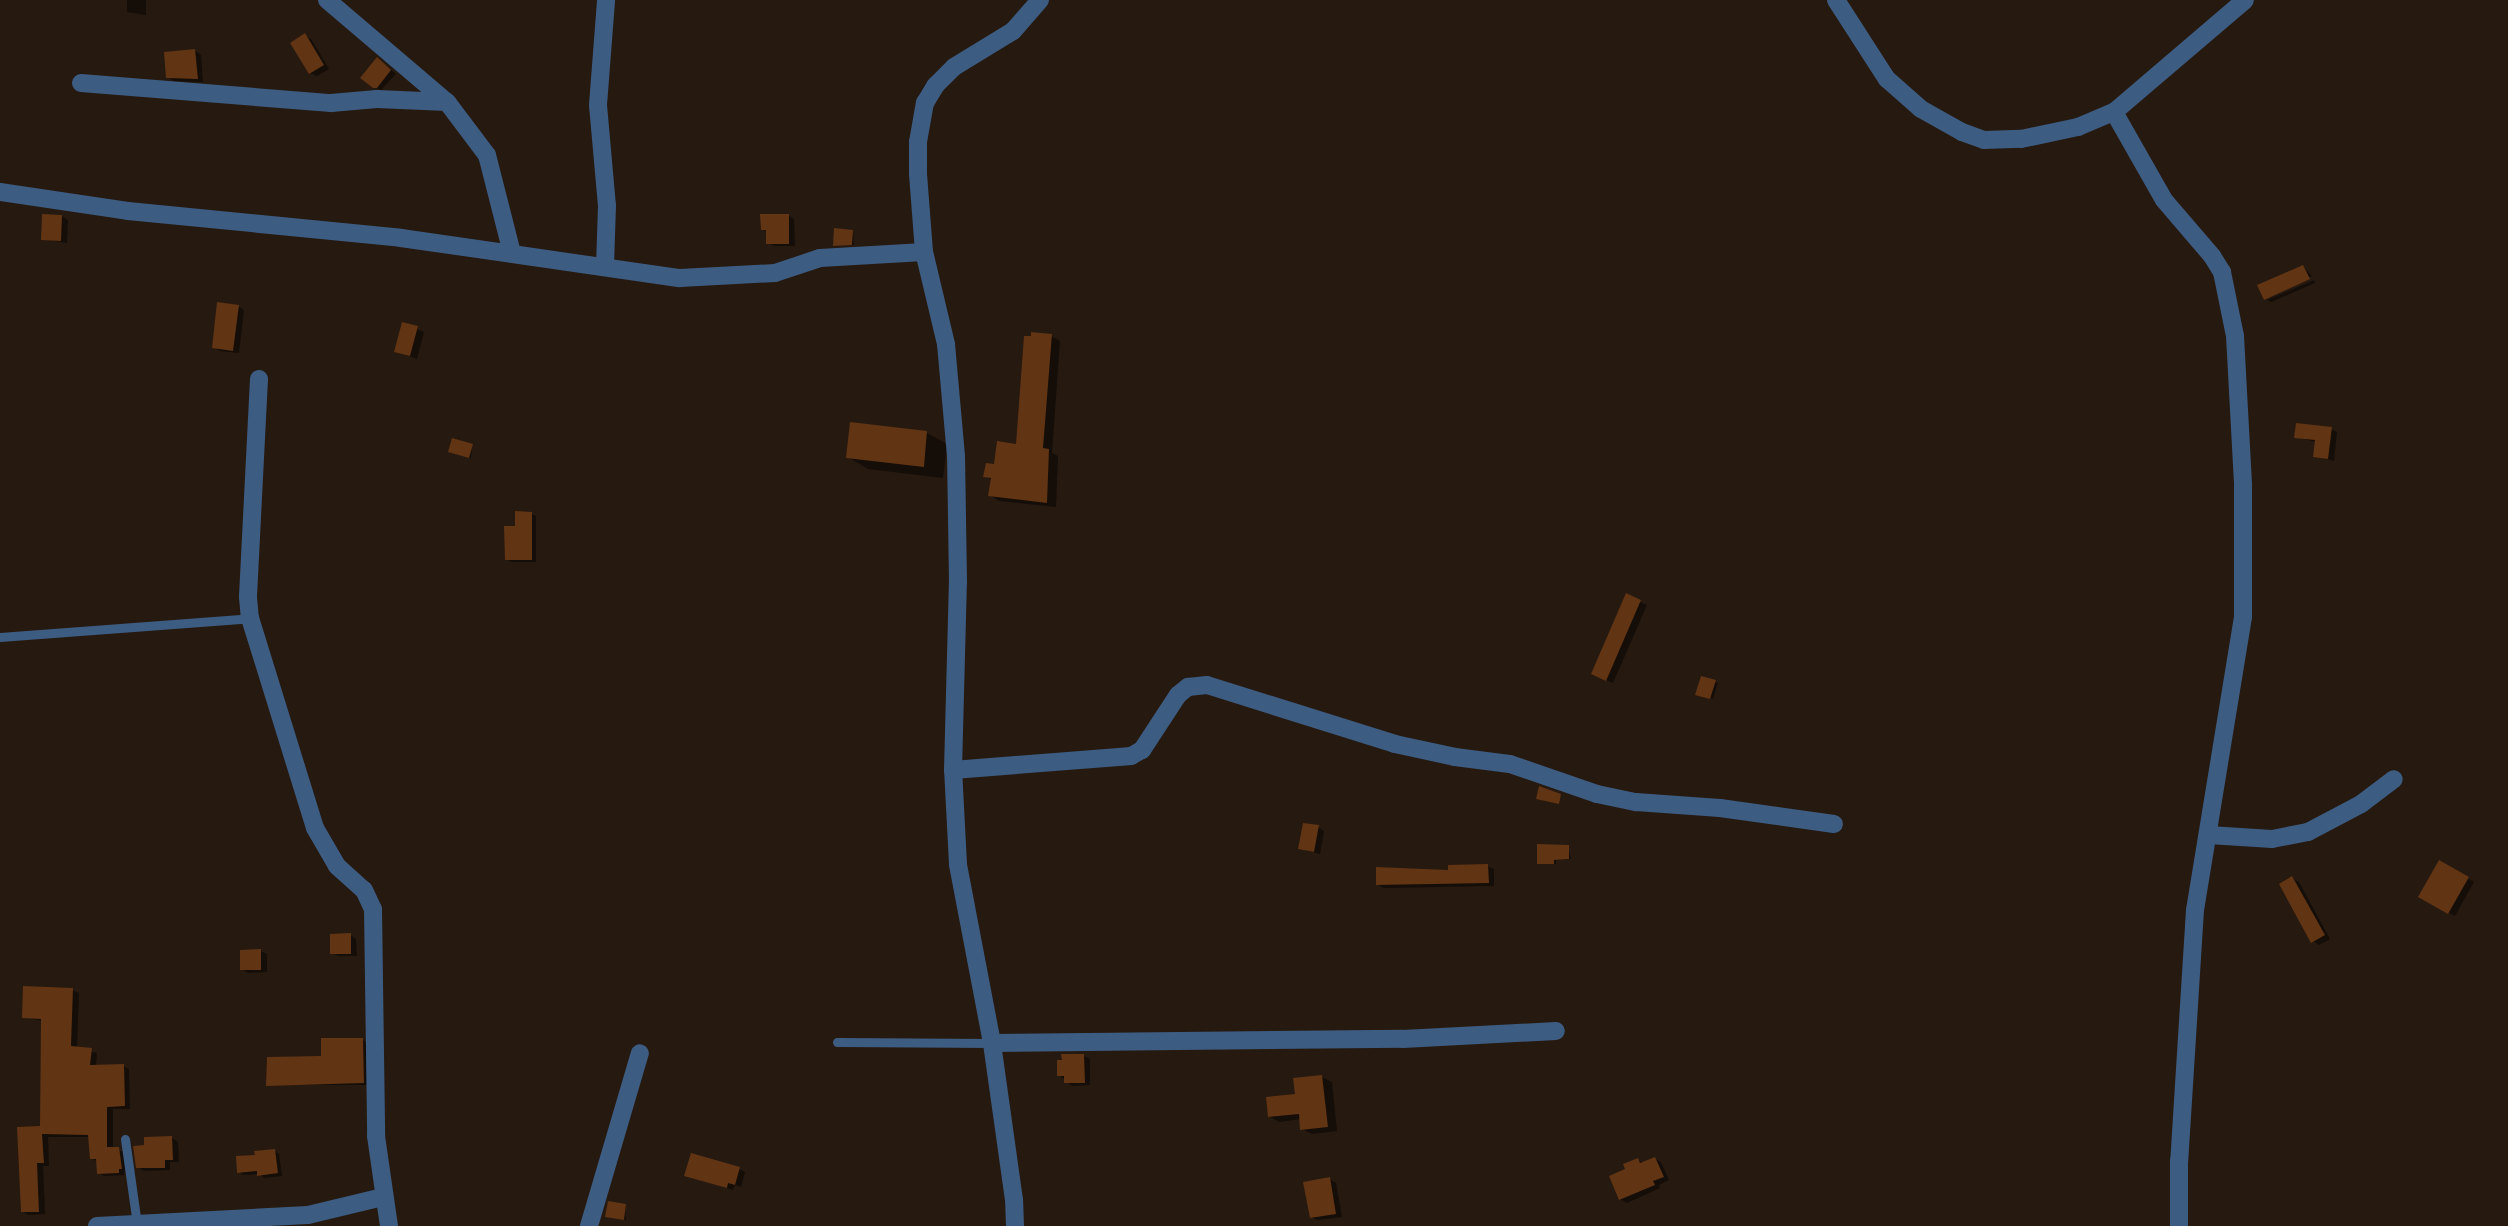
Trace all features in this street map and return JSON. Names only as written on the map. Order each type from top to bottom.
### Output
[{"type":"street","points":[[327,0],[447,102],[487,155],[512,254]]},
{"type":"street","points":[[605,266],[607,206],[598,104],[606,0]]},
{"type":"street","points":[[1015,1226],[1014,1200],[992,1043],[958,864],[953,770],[958,582],[956,456],[946,344],[924,252],[918,142],[925,103],[936,85],[954,67],[1013,31],[1040,0]]},
{"type":"street","points":[[1836,0],[1887,79],[1921,109],[1962,132],[1984,140],[2021,139],[2078,127],[2114,112],[2245,0]]},
{"type":"street","points":[[81,83],[331,103],[377,99],[447,102]]},
{"type":"street","points":[[2114,112],[2164,200],[2212,256],[2222,272],[2235,336],[2243,486],[2243,617],[2195,910],[2179,1161],[2179,1226]]},
{"type":"street","points":[[0,192],[128,211],[401,238],[680,278],[775,273],[820,258],[924,252]]},
{"type":"street","points":[[259,379],[248,597],[250,618],[315,828],[337,866],[364,890],[373,909],[376,1136],[388,1226]]},
{"type":"street","points":[[953,770],[1132,756],[1142,750],[1178,695],[1188,687],[1206,685],[1395,744],[1455,757],[1510,764],[1597,794],[1636,802],[1720,808],[1834,824]]},
{"type":"street","points":[[2209,835],[2272,839],[2308,832],[2361,804],[2394,779]]},
{"type":"street","points":[[992,1043],[1404,1039],[1556,1031]]},
{"type":"street","points":[[589,1226],[640,1053]]},
{"type":"street","points":[[97,1226],[223,1224],[308,1215],[383,1197]]},
{"type":"lane","points":[[0,637],[250,618]]},
{"type":"lane","points":[[837,1042],[992,1043]]},
{"type":"lane","points":[[125,1139],[138,1224]]},
{"type":"building","points":[[305,33],[324,65],[309,74],[290,43]]},
{"type":"building","points":[[195,49],[198,79],[166,78],[164,52]]},
{"type":"building","points":[[377,57],[391,70],[377,88],[373,88],[360,78]]},
{"type":"building","points":[[42,214],[62,215],[61,241],[41,240]]},
{"type":"building","points":[[760,214],[789,214],[789,244],[766,244],[766,230],[761,230]]},
{"type":"building","points":[[834,228],[853,230],[852,245],[833,246]]},
{"type":"building","points":[[2303,265],[2310,279],[2264,300],[2257,285]]},
{"type":"building","points":[[217,302],[239,305],[233,351],[212,348]]},
{"type":"building","points":[[402,322],[418,326],[410,356],[394,352]]},
{"type":"building","points":[[1031,332],[1052,334],[1043,448],[1049,449],[1047,503],[988,496],[991,478],[983,477],[986,463],[994,464],[997,441],[1016,444],[1024,336],[1031,336]]},
{"type":"building","points":[[850,422],[927,431],[924,467],[846,458]]},
{"type":"building","points":[[2296,423],[2332,427],[2328,459],[2313,457],[2315,440],[2294,438]]},
{"type":"building","points":[[452,438],[473,444],[469,458],[448,452]]},
{"type":"building","points":[[515,511],[532,512],[532,560],[505,560],[504,526],[515,526]]},
{"type":"building","points":[[1626,593],[1641,600],[1606,681],[1591,674]]},
{"type":"building","points":[[1701,676],[1716,680],[1710,699],[1695,695]]},
{"type":"building","points":[[1539,786],[1561,794],[1559,804],[1536,799]]},
{"type":"building","points":[[1303,823],[1319,825],[1314,852],[1298,849]]},
{"type":"building","points":[[1537,844],[1569,845],[1569,859],[1554,860],[1554,864],[1537,864]]},
{"type":"building","points":[[2439,860],[2469,877],[2448,914],[2418,897]]},
{"type":"building","points":[[1488,864],[1489,883],[1376,885],[1376,867],[1448,870],[1448,865]]},
{"type":"building","points":[[2292,876],[2325,935],[2311,943],[2279,884]]},
{"type":"building","points":[[351,933],[351,954],[330,954],[330,934]]},
{"type":"building","points":[[261,949],[261,970],[240,970],[240,950]]},
{"type":"building","points":[[23,986],[73,988],[71,1046],[92,1048],[90,1065],[124,1064],[125,1106],[107,1107],[107,1147],[119,1147],[122,1169],[119,1169],[119,1173],[97,1174],[96,1159],[90,1159],[88,1135],[42,1134],[44,1163],[37,1163],[39,1212],[21,1212],[17,1127],[40,1126],[41,1019],[22,1018]]},
{"type":"building","points":[[321,1038],[363,1038],[364,1083],[266,1086],[267,1057],[321,1056]]},
{"type":"building","points":[[1061,1054],[1084,1054],[1085,1083],[1064,1083],[1064,1076],[1057,1076],[1057,1060],[1062,1060]]},
{"type":"building","points":[[1322,1075],[1328,1127],[1300,1130],[1299,1114],[1268,1117],[1266,1097],[1295,1094],[1293,1078]]},
{"type":"building","points":[[172,1136],[173,1160],[165,1160],[165,1168],[136,1168],[133,1146],[144,1145],[144,1137]]},
{"type":"building","points":[[275,1149],[278,1173],[257,1176],[257,1171],[237,1173],[236,1156],[255,1155],[254,1151]]},
{"type":"building","points":[[691,1153],[740,1167],[735,1185],[728,1183],[727,1188],[684,1176]]},
{"type":"building","points":[[1655,1157],[1664,1177],[1653,1181],[1655,1185],[1619,1200],[1609,1176],[1625,1169],[1623,1164],[1638,1158],[1640,1163]]},
{"type":"building","points":[[1330,1177],[1336,1214],[1310,1218],[1303,1182]]},
{"type":"building","points":[[608,1201],[626,1204],[624,1220],[605,1217]]}]
